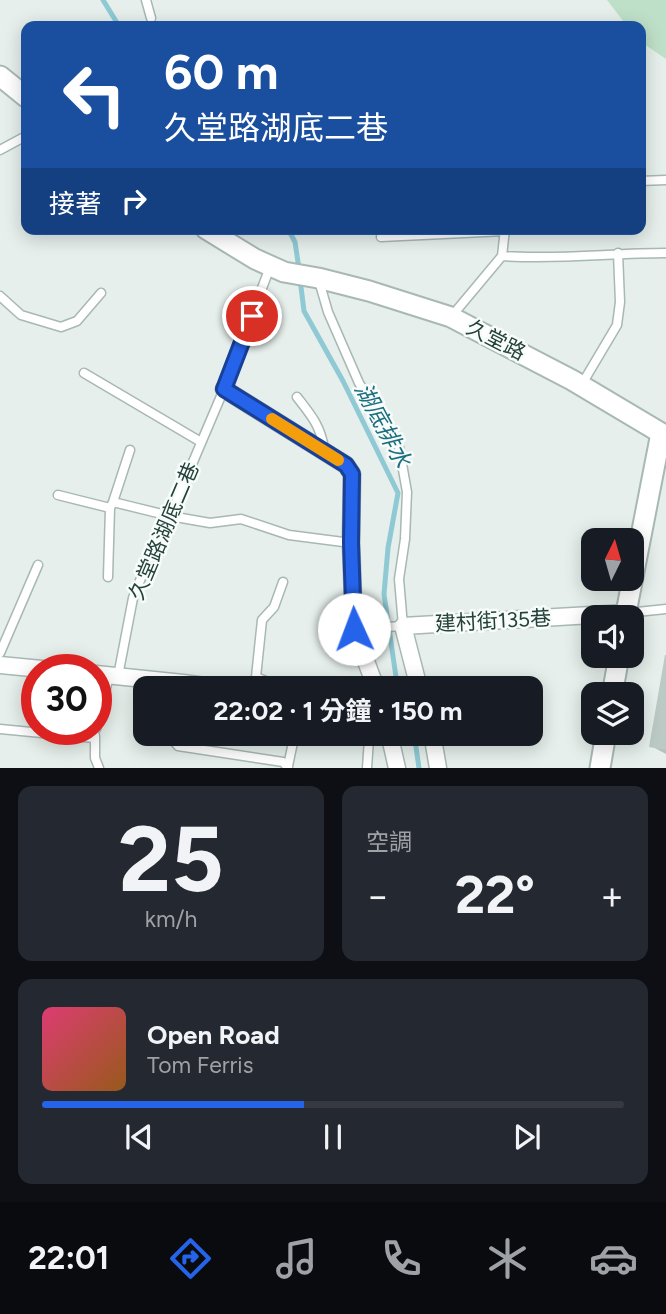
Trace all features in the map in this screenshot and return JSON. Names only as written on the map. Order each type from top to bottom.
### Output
[{"type":"street","points":[[0,76],[21,93]]},
{"type":"street","points":[[217,235],[277,269]]},
{"type":"street","name":"久堂路","points":[[277,269],[395,299],[451,317],[582,385],[664,433]]},
{"type":"street","points":[[224,389],[346,465],[352,474],[354,629],[372,676]]},
{"type":"street","points":[[627,605],[664,433]]},
{"type":"street","name":"建村街135巷","points":[[400,626],[581,617]]},
{"type":"street","points":[[400,626],[415,676]]},
{"type":"street","points":[[0,666],[21,668]]},
{"type":"street","points":[[112,676],[133,678]]},
{"type":"street","points":[[600,768],[604,745]]},
{"type":"street","points":[[392,746],[397,768]]},
{"type":"street","points":[[434,746],[438,768]]},
{"type":"lane","points":[[146,0],[151,18]]},
{"type":"lane","points":[[0,150],[21,139]]},
{"type":"lane","points":[[646,181],[666,180]]},
{"type":"lane","points":[[381,237],[416,235]]},
{"type":"lane","points":[[451,317],[502,256],[504,235]]},
{"type":"lane","points":[[582,385],[617,325],[620,302],[618,253]]},
{"type":"lane","points":[[502,256],[535,258],[666,253]]},
{"type":"lane","name":"久堂路湖底二巷","points":[[112,663],[149,558],[170,516],[277,269]]},
{"type":"lane","points":[[316,278],[359,383],[399,447],[407,492],[405,539],[399,579],[400,626],[354,629]]},
{"type":"lane","points":[[0,296],[21,314],[61,327],[77,321],[101,293]]},
{"type":"lane","points":[[84,373],[201,442]]},
{"type":"lane","points":[[297,397],[315,420],[321,433],[324,452]]},
{"type":"lane","points":[[108,577],[112,505],[130,450]]},
{"type":"lane","points":[[58,495],[210,523],[241,519],[289,535],[351,543]]},
{"type":"lane","points":[[0,653],[38,565]]},
{"type":"lane","points":[[256,676],[262,620],[274,607],[283,582]]},
{"type":"lane","name":"建村街135巷","points":[[644,612],[666,609]]},
{"type":"lane","points":[[0,729],[21,730]]},
{"type":"lane","name":"久堂路湖底二巷","points":[[95,745],[95,758],[99,768]]},
{"type":"lane","points":[[178,746],[284,762],[288,767]]},
{"type":"lane","points":[[288,767],[292,746]]},
{"type":"lane","points":[[367,768],[369,746]]},
{"type":"green space","points":[[607,0],[666,0],[666,59],[646,45],[646,21],[623,21]]},
{"type":"building","points":[[666,655],[666,750],[649,747]]},
{"type":"waterway","name":"湖底排水","points":[[103,0],[116,21]]},
{"type":"waterway","name":"湖底排水","points":[[291,235],[295,242],[299,269]]},
{"type":"waterway","name":"湖底排水","points":[[300,279],[304,311],[343,381],[398,493],[388,548],[384,594],[396,676]]},
{"type":"waterway","name":"湖底排水","points":[[416,746],[419,768]]},
{"type":"slow traffic","points":[[272,419],[338,460]]},
{"type":"route","points":[[252,316],[224,389],[346,465],[352,474],[354,629]]}]
